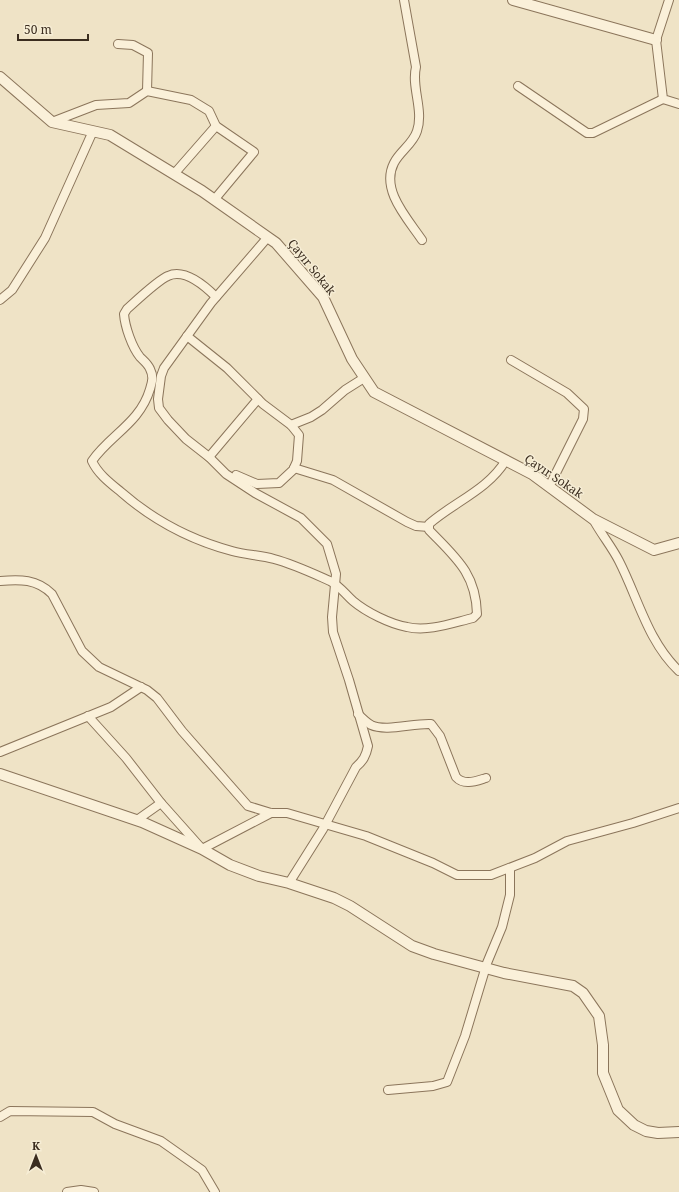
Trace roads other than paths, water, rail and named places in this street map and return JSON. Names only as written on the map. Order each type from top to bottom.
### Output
[{"type":"street","points":[[404,0],[416,67],[415,74],[420,111],[417,131],[408,146],[394,163],[389,180],[397,204],[422,240]]},
{"type":"street","points":[[513,0],[538,3],[656,40]]},
{"type":"street","points":[[663,99],[656,40],[669,0]]},
{"type":"street","points":[[118,44],[133,45],[148,53],[146,91]]},
{"type":"street","name":"Çayır Sokak","points":[[0,77],[52,122],[110,135],[214,200],[276,243],[323,297],[352,359],[374,392],[532,474],[593,519],[654,550],[679,543]]},
{"type":"street","points":[[518,86],[588,133],[663,99],[679,104]]},
{"type":"street","points":[[52,122],[96,105],[129,102],[146,91],[191,100],[209,111],[216,126],[254,152],[214,200]]},
{"type":"street","points":[[174,174],[216,126]]},
{"type":"street","points":[[0,300],[12,290],[45,238],[93,131]]},
{"type":"street","points":[[268,237],[216,297],[164,368],[160,384],[159,408],[186,439],[209,457],[226,474],[255,493],[301,518],[319,534],[327,544],[332,556],[336,574],[332,617],[333,632],[366,737],[366,754],[362,762],[356,767],[326,824],[289,883]]},
{"type":"street","points":[[216,297],[194,278],[182,275],[168,275],[127,309],[124,314],[128,332],[136,350],[148,364],[153,377],[148,396],[135,418],[97,453],[92,461],[95,468],[136,505],[172,528],[202,541],[232,551],[284,562],[336,585],[345,591],[352,601],[375,615],[408,628],[432,627],[472,618],[477,614],[477,603],[468,573],[458,560],[428,530],[429,527],[434,520],[470,496],[498,473],[506,460]]},
{"type":"street","points":[[188,336],[226,368],[258,399],[291,425],[299,435],[297,461],[294,468],[279,483],[267,485],[257,484],[217,465]]},
{"type":"street","points":[[511,360],[567,393],[584,409],[583,419],[549,487]]},
{"type":"street","points":[[291,425],[311,417],[322,410],[345,390],[364,378]]},
{"type":"street","points":[[209,457],[258,399]]},
{"type":"street","points":[[294,468],[333,480],[412,524],[429,527]]},
{"type":"street","points":[[593,519],[602,537],[619,560],[658,645],[668,661],[679,671]]},
{"type":"street","points":[[0,581],[25,580],[37,583],[46,588],[52,594],[82,651],[88,658],[99,667],[141,687],[157,698],[182,731],[248,806],[271,813],[287,813],[366,836],[457,875],[491,875],[535,858],[567,841],[633,823],[679,808]]},
{"type":"street","points":[[0,752],[111,707],[141,687]]},
{"type":"street","points":[[358,714],[371,725],[384,727],[396,728],[415,724],[430,724],[440,736],[456,777],[460,781],[470,782],[486,778]]},
{"type":"street","points":[[88,716],[202,849]]},
{"type":"street","points":[[0,774],[137,820],[202,849],[224,862],[259,876],[289,883],[350,906],[412,946],[434,954],[504,973],[573,986],[583,993],[599,1016],[603,1045],[603,1073],[618,1110],[634,1125],[646,1131],[658,1133],[679,1132]]},
{"type":"street","points":[[137,820],[161,803]]},
{"type":"street","points":[[202,849],[271,813]]},
{"type":"street","points":[[388,1090],[433,1086],[447,1082],[465,1036],[485,967],[494,949],[506,911],[510,895],[510,868]]},
{"type":"street","points":[[0,1117],[10,1112],[44,1110],[93,1112],[115,1124],[161,1141],[202,1170],[214,1192]]},
{"type":"street","points":[[67,1192],[81,1190],[94,1192]]}]
